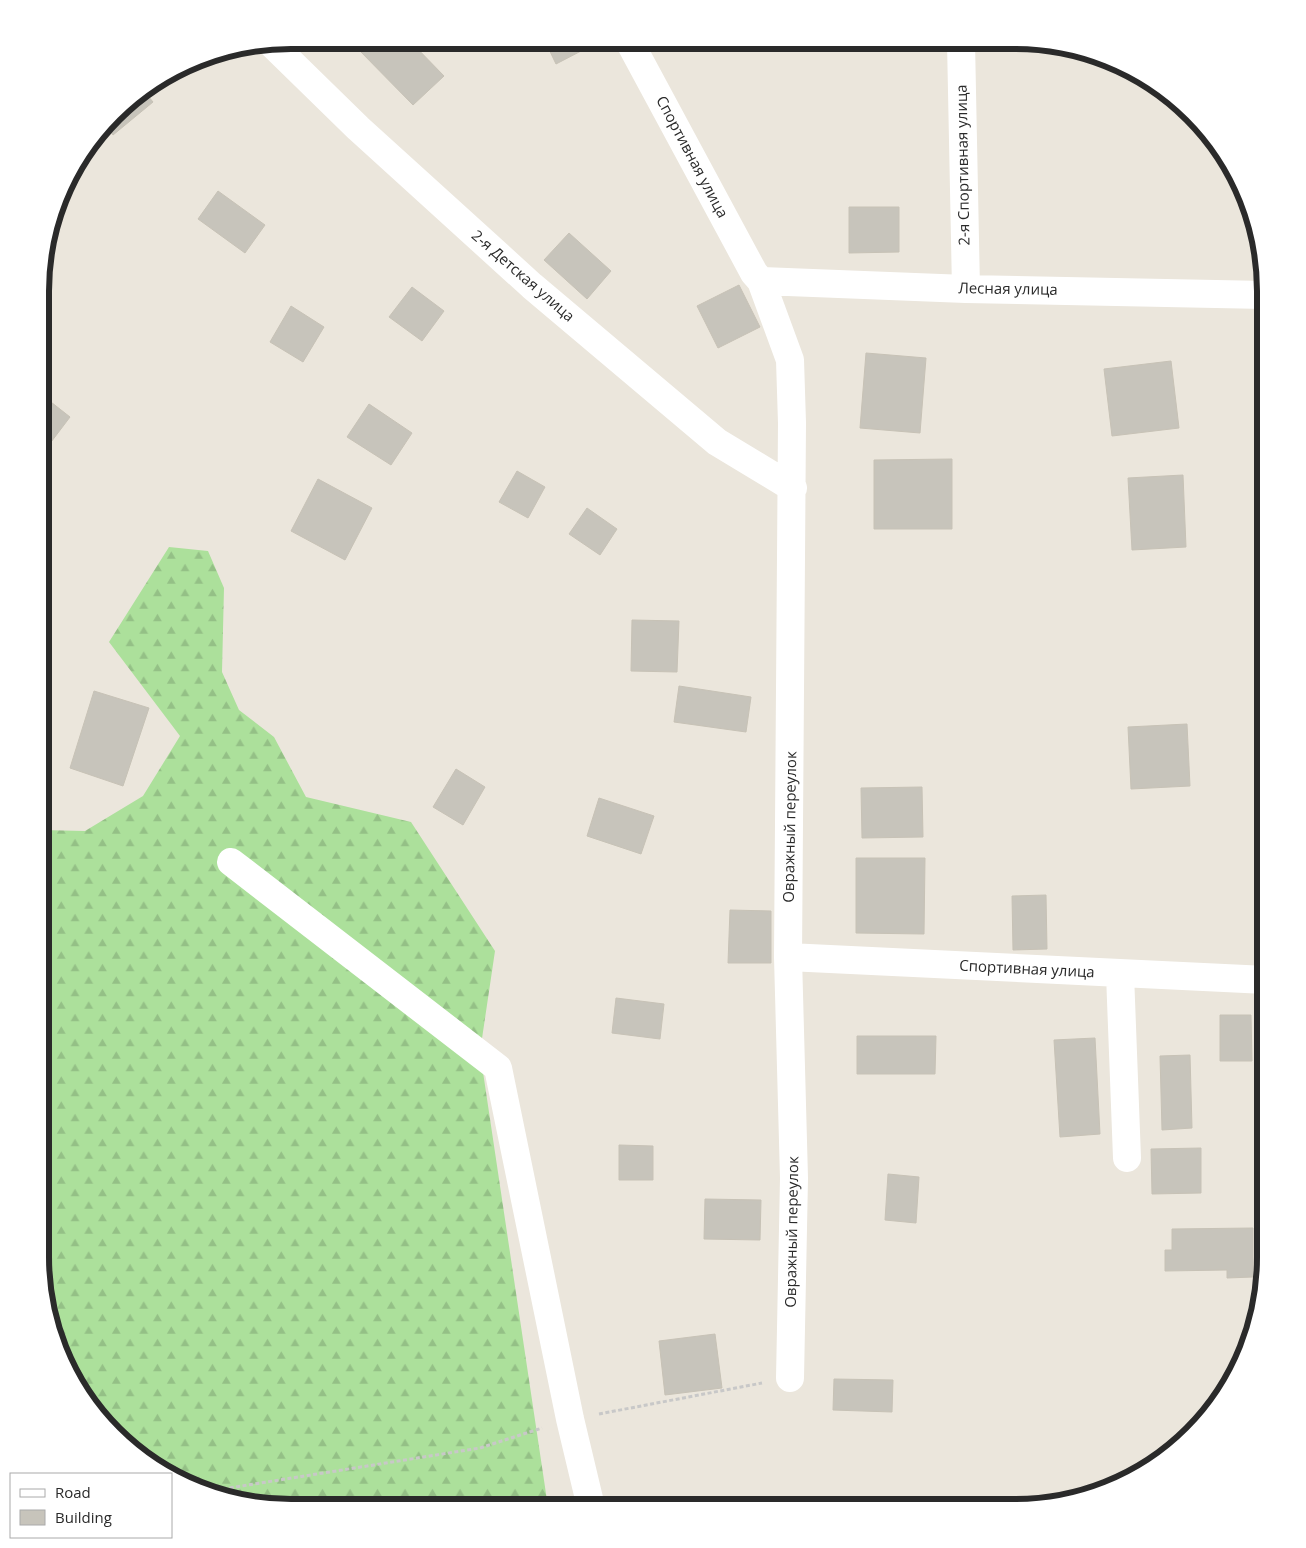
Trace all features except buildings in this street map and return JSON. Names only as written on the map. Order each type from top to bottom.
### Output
[{"type":"street","name":"2-я Детская улица","points":[[277,49],[366,135],[532,286],[716,442],[793,488]]},
{"type":"street","name":"Спортивная улица","points":[[633,49],[758,277]]},
{"type":"street","name":"2-я Спортивная улица","points":[[961,49],[966,289]]},
{"type":"street","name":"Лесная улица","points":[[758,277],[966,289],[1257,295]]},
{"type":"street","name":"Овражный переулок","points":[[758,277],[790,360],[793,488],[788,957],[794,1178],[790,1378]]},
{"type":"street","points":[[231,862],[498,1068],[570,1419],[589,1499]]},
{"type":"street","name":"Спортивная улица","points":[[788,957],[1257,980]]},
{"type":"street","points":[[1120,974],[1127,1158]]},
{"type":"path","points":[[222,1489],[480,1448],[570,1419],[790,1378]]},
{"type":"green space","points":[[169,547],[208,551],[224,588],[222,672],[239,710],[274,737],[306,797],[411,822],[495,951],[480,1052],[547,1499],[275,1499],[243,1495],[198,1481],[156,1459],[131,1439],[109,1417],[89,1392],[81,1378],[67,1350],[57,1320],[49,1273],[49,830],[85,831],[143,796],[180,736],[109,642]]}]
